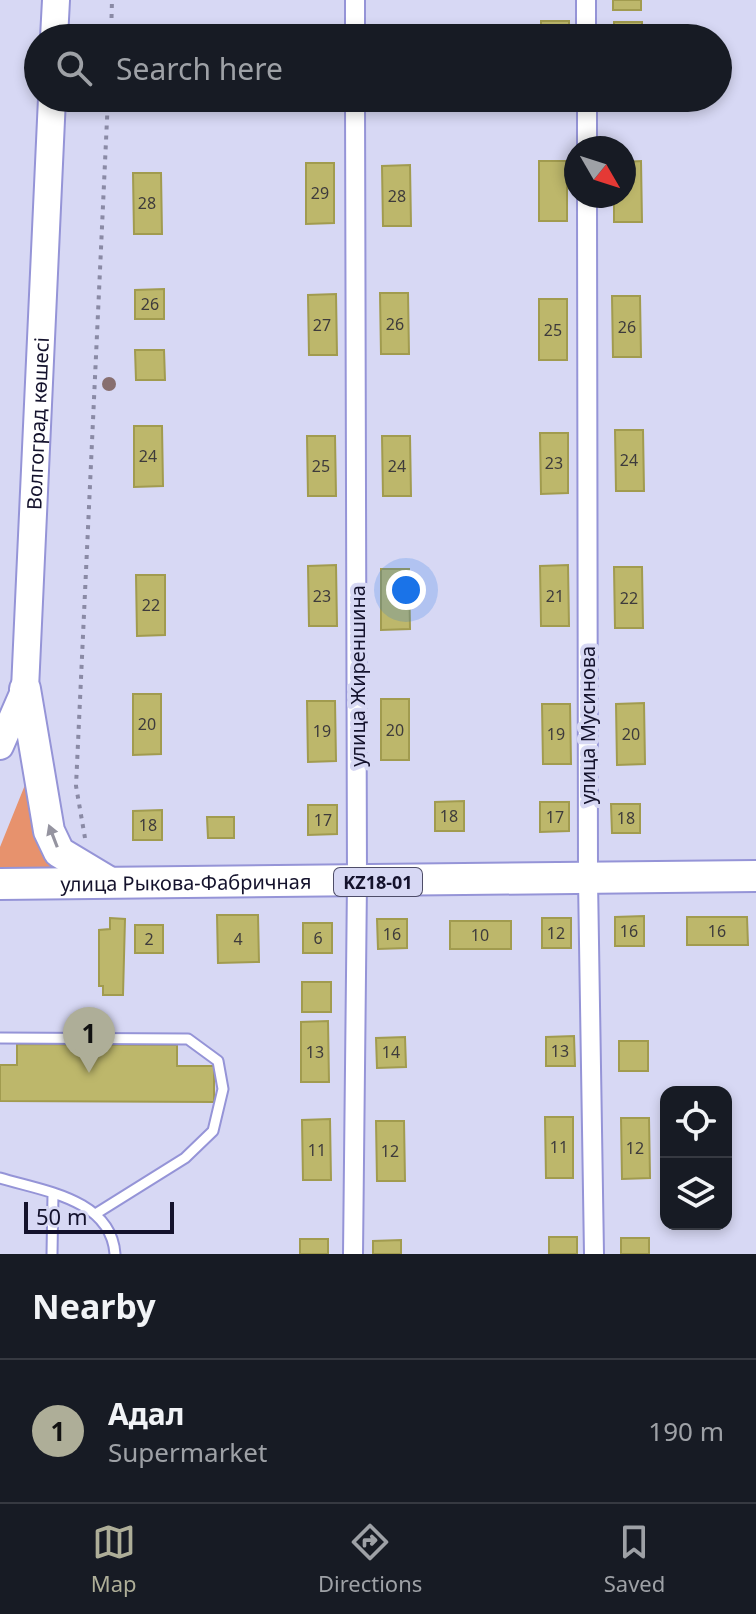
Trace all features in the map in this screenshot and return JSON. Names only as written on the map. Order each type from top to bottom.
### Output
[{"type":"main road","points":[[55,24],[56,0]]},
{"type":"main road","name":"Волгоград көшесі","points":[[0,746],[25,689],[51,112]]},
{"type":"main road","points":[[25,689],[49,831],[59,852],[101,878]]},
{"type":"main road","name":"улица Рыкова-Фабричная","points":[[0,884],[101,878],[357,882],[756,876]]},
{"type":"street","points":[[355,0],[355,24]]},
{"type":"street","points":[[586,0],[586,24]]},
{"type":"street","name":"улица Жиреншина","points":[[353,1254],[357,882],[355,112]]},
{"type":"street","points":[[587,112],[587,136]]},
{"type":"street","name":"улица Мусинова","points":[[587,208],[588,880],[594,1254]]},
{"type":"lane","points":[[0,1038],[188,1039],[218,1061],[223,1089],[213,1131],[185,1158],[97,1213]]},
{"type":"lane","points":[[0,1178],[53,1194],[97,1213],[114,1242],[115,1254]]},
{"type":"lane","points":[[52,1254],[53,1194]]},
{"type":"path","points":[[111,24],[112,0]]},
{"type":"path","points":[[101,878],[76,786],[107,112]]},
{"type":"shaded area","points":[[31,770],[39,849],[57,875],[0,870],[0,847]]},
{"type":"building","points":[[613,0],[641,0],[641,10],[613,10]]},
{"type":"building","points":[[541,21],[569,21],[569,24],[541,24]]},
{"type":"building","points":[[614,22],[642,22],[642,24]]},
{"type":"building","points":[[539,161],[564,161],[567,221],[539,221]]},
{"type":"building","points":[[636,161],[641,161],[642,222],[614,222],[614,208],[636,208]]},
{"type":"building","points":[[306,163],[334,163],[334,223],[306,224]]},
{"type":"building","points":[[410,165],[411,226],[383,226],[382,166]]},
{"type":"building","points":[[133,173],[161,173],[162,234],[134,234]]},
{"type":"building","points":[[164,289],[164,319],[135,319],[135,290]]},
{"type":"building","points":[[380,293],[408,293],[409,354],[381,354]]},
{"type":"building","points":[[336,294],[337,355],[309,355],[308,295]]},
{"type":"building","points":[[612,296],[640,296],[641,357],[613,357]]},
{"type":"building","points":[[539,299],[567,299],[567,360],[539,360]]},
{"type":"building","points":[[135,350],[164,350],[165,380],[136,380]]},
{"type":"building","points":[[134,426],[162,426],[163,486],[134,487]]},
{"type":"building","points":[[615,430],[643,430],[644,491],[616,491]]},
{"type":"building","points":[[540,433],[568,433],[568,493],[541,494]]},
{"type":"building","points":[[307,436],[335,436],[336,496],[308,496]]},
{"type":"building","points":[[382,436],[410,436],[411,496],[383,496]]},
{"type":"building","points":[[336,565],[337,626],[309,626],[308,566]]},
{"type":"building","points":[[568,565],[569,626],[541,626],[540,566]]},
{"type":"building","points":[[614,567],[642,567],[643,628],[615,628]]},
{"type":"building","points":[[381,569],[409,569],[410,629],[381,630]]},
{"type":"building","points":[[136,575],[165,575],[165,635],[137,636]]},
{"type":"building","points":[[133,694],[161,694],[161,754],[133,755]]},
{"type":"building","points":[[381,699],[409,699],[409,760],[381,760]]},
{"type":"building","points":[[307,701],[335,701],[336,761],[308,762]]},
{"type":"building","points":[[644,703],[645,764],[617,765],[616,704]]},
{"type":"building","points":[[542,704],[570,704],[571,764],[543,764]]},
{"type":"building","points":[[464,801],[464,831],[435,831],[435,802]]},
{"type":"building","points":[[540,802],[569,802],[569,831],[540,832]]},
{"type":"building","points":[[611,804],[640,804],[640,833],[612,833]]},
{"type":"building","points":[[308,805],[337,805],[337,834],[308,835]]},
{"type":"building","points":[[162,810],[162,840],[133,840],[133,811]]},
{"type":"building","points":[[207,817],[234,817],[234,838],[208,838]]},
{"type":"building","points":[[217,915],[258,915],[259,962],[218,963]]},
{"type":"building","points":[[644,916],[644,946],[615,946],[615,917]]},
{"type":"building","points":[[687,917],[747,917],[748,945],[687,945]]},
{"type":"building","points":[[110,918],[125,919],[123,995],[103,995],[103,986],[99,986],[99,930],[110,929]]},
{"type":"building","points":[[542,918],[571,918],[571,948],[542,948]]},
{"type":"building","points":[[377,919],[407,919],[407,948],[378,949]]},
{"type":"building","points":[[450,921],[511,921],[511,949],[450,949]]},
{"type":"building","points":[[303,923],[332,923],[332,953],[303,953]]},
{"type":"building","points":[[135,925],[163,925],[163,953],[135,953]]},
{"type":"building","points":[[302,982],[331,982],[331,1012],[302,1012]]},
{"type":"building","points":[[328,1021],[329,1082],[301,1082],[301,1022]]},
{"type":"building","points":[[574,1036],[575,1066],[546,1066],[546,1037]]},
{"type":"building","points":[[405,1037],[406,1067],[377,1068],[376,1038]]},
{"type":"building","points":[[619,1041],[648,1041],[648,1071],[619,1071]]},
{"type":"building","points":[[17,1044],[177,1045],[177,1066],[214,1066],[214,1102],[0,1101],[0,1065],[17,1065]]},
{"type":"building","points":[[545,1117],[573,1117],[573,1178],[546,1178]]},
{"type":"building","points":[[621,1118],[649,1118],[650,1178],[622,1179]]},
{"type":"building","points":[[330,1119],[331,1180],[303,1180],[302,1120]]},
{"type":"building","points":[[376,1121],[404,1121],[405,1181],[377,1181]]},
{"type":"building","points":[[549,1237],[577,1237],[577,1254],[549,1254]]},
{"type":"building","points":[[621,1238],[649,1238],[649,1254],[621,1254]]},
{"type":"building","points":[[300,1239],[328,1239],[328,1254],[300,1254]]},
{"type":"building","points":[[401,1240],[401,1254],[373,1254],[373,1241]]},
{"type":"place","name":"Адал","points":[[89,1073]]}]
